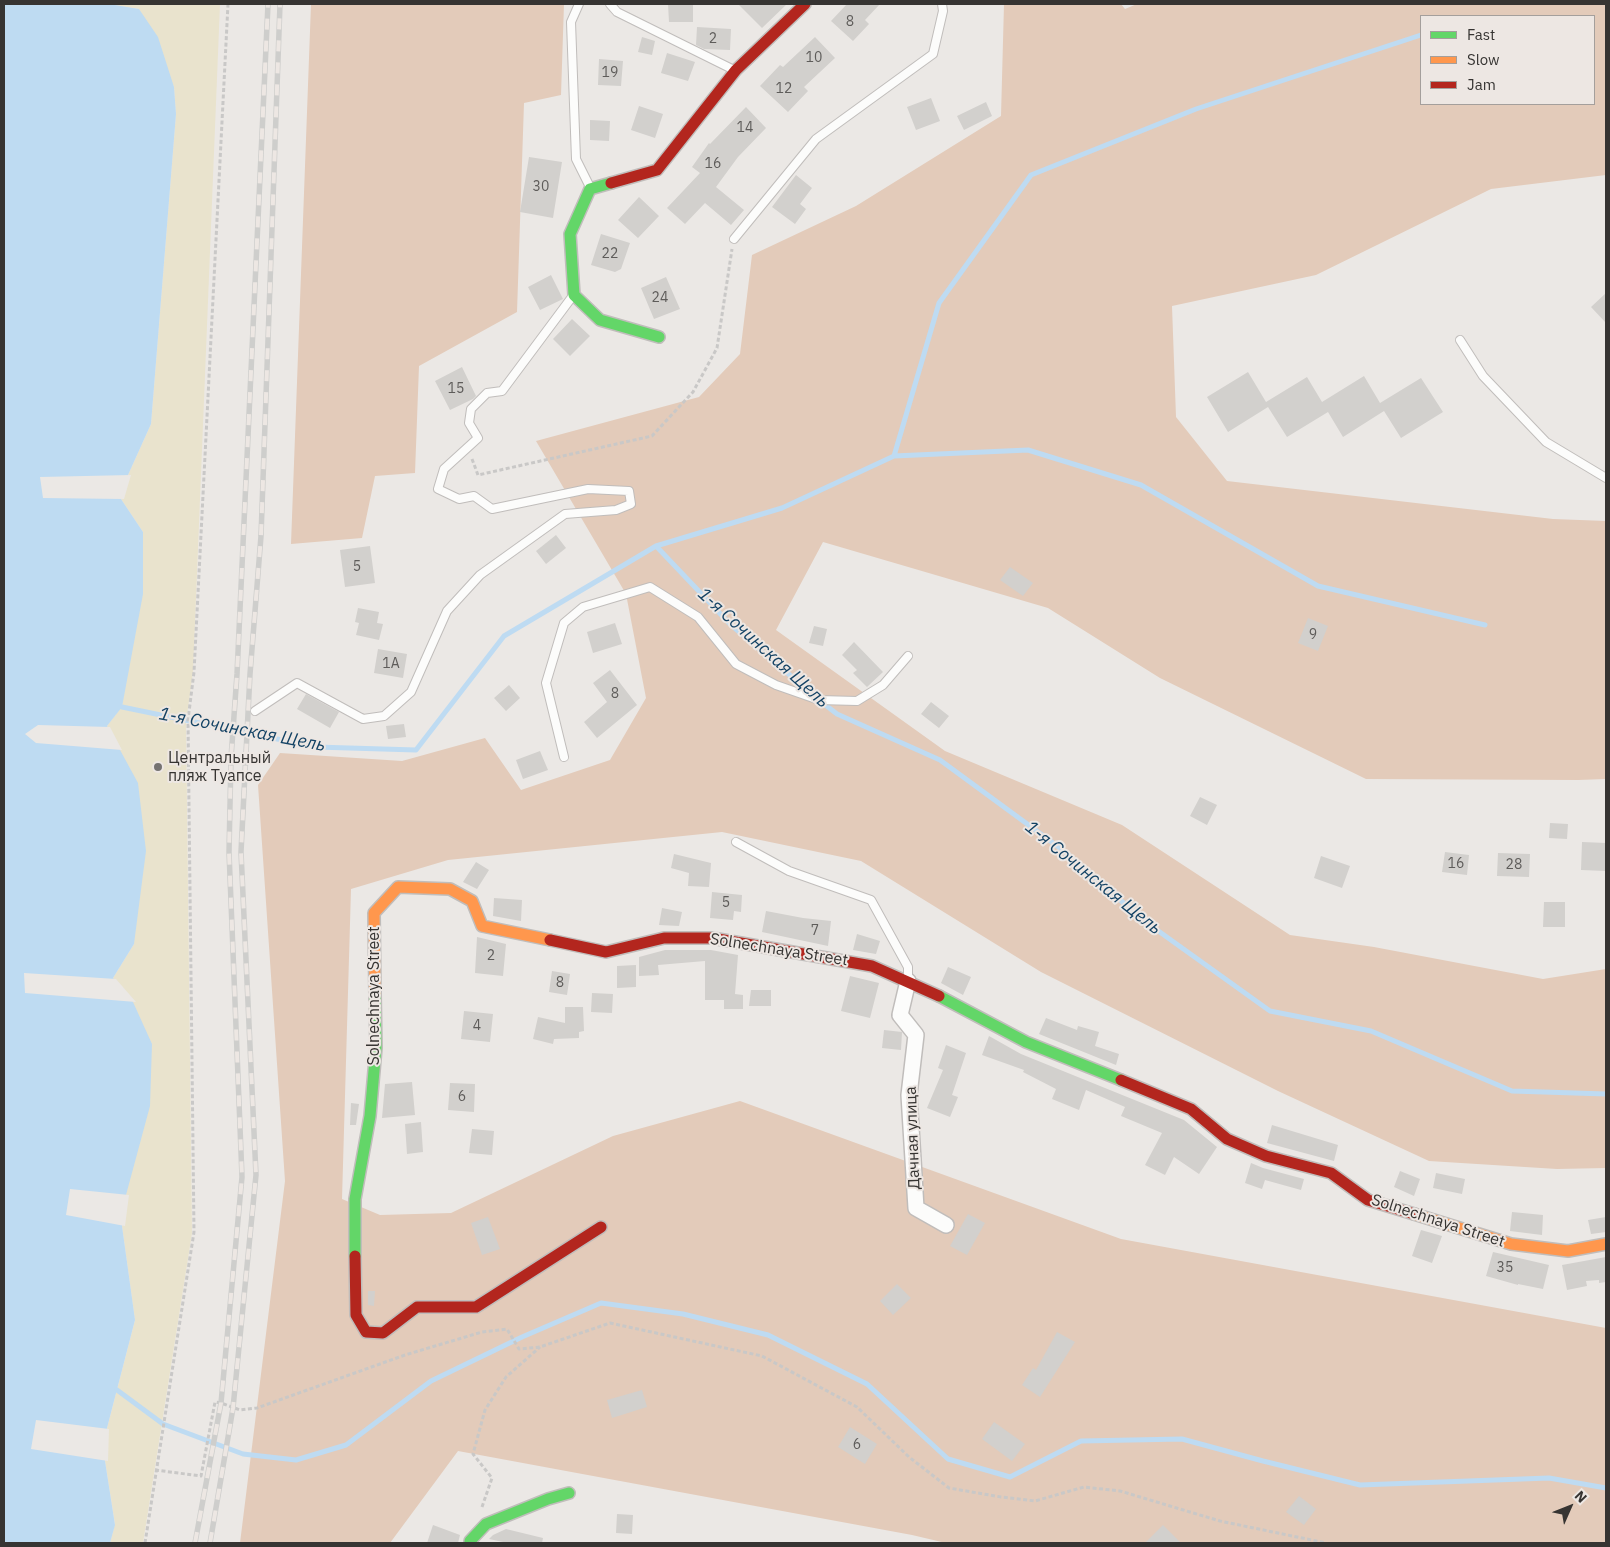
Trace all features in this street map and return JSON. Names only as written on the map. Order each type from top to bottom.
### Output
[{"type":"street","points":[[659,337],[600,320],[574,295],[570,234],[590,189],[657,170],[736,70],[805,4]]},
{"type":"street","name":"Solnechnaya Street","points":[[601,1227],[476,1306],[417,1308],[383,1333],[366,1332],[356,1315],[355,1199],[370,1116],[376,1048],[374,913],[398,887],[450,889],[472,901],[482,926],[606,952],[664,938],[712,938],[872,966],[926,989],[1026,1042],[1191,1109],[1227,1140],[1266,1156],[1331,1173],[1368,1200],[1511,1244],[1568,1251],[1606,1244]]},
{"type":"street","name":"Дачная улица","points":[[908,981],[900,1015],[916,1035],[908,1095],[916,1208],[946,1225]]},
{"type":"street","points":[[470,1543],[486,1524],[548,1499],[569,1493]]},
{"type":"lane","points":[[579,4],[571,22],[576,159],[590,189]]},
{"type":"lane","points":[[610,4],[618,12],[736,70]]},
{"type":"lane","points":[[734,239],[816,139],[933,54],[944,11],[942,4]]},
{"type":"lane","points":[[255,711],[297,683],[363,719],[384,716],[411,692],[447,611],[480,575],[565,514],[616,510],[631,504],[630,490],[588,489],[492,509],[474,496],[459,498],[438,488],[444,469],[478,438],[468,423],[471,409],[487,393],[502,391],[574,295]]},
{"type":"lane","points":[[1460,340],[1483,376],[1546,442],[1606,478]]},
{"type":"lane","points":[[564,756],[546,683],[564,623],[583,608],[650,588],[698,617],[736,664],[776,685],[819,700],[857,701],[883,685],[908,656]]},
{"type":"lane","points":[[736,842],[789,870],[871,900],[908,967],[908,981]]},
{"type":"path","points":[[145,1543],[194,1232],[188,720],[194,672],[228,4]]},
{"type":"path","points":[[468,448],[478,475],[652,436],[693,392],[716,348],[734,239]]},
{"type":"path","points":[[155,1470],[201,1476],[215,1402],[240,1410],[257,1408],[405,1356],[482,1332],[507,1329],[519,1349],[540,1347],[610,1323],[762,1356],[858,1407],[909,1457],[950,1488],[1035,1501],[1084,1486],[1120,1491],[1220,1521],[1326,1543]]},
{"type":"path","points":[[480,1514],[492,1478],[473,1454],[485,1410],[506,1377],[540,1347]]},
{"type":"shaded area","points":[[311,4],[564,4],[561,95],[524,103],[517,312],[419,366],[415,473],[375,476],[362,538],[291,544]]},
{"type":"shaded area","points":[[1004,4],[1121,4],[1125,9],[1137,4],[1606,4],[1606,175],[1491,189],[1316,275],[1172,306],[1176,417],[1227,481],[1553,519],[1606,521],[1606,779],[1366,779],[1160,678],[1048,608],[823,542],[776,630],[945,751],[1122,825],[1290,935],[1374,947],[1543,979],[1606,969],[1606,1168],[1557,1169],[1429,1161],[1278,1091],[1041,972],[861,861],[722,832],[448,860],[351,889],[342,1199],[380,1215],[451,1213],[613,1136],[740,1101],[1121,1239],[1606,1328],[1606,1543],[946,1543],[912,1535],[458,1451],[390,1543],[240,1543],[285,1181],[258,785],[280,753],[402,761],[485,738],[521,790],[610,760],[646,698],[626,594],[536,441],[699,397],[740,354],[752,255],[856,206],[1001,116]]},
{"type":"sand","name":"Центральный пляж Туапсе","points":[[109,4],[220,4],[193,672],[186,722],[192,1233],[143,1543],[110,1543],[115,1524],[105,1461],[107,1428],[135,1320],[122,1226],[126,1195],[113,978],[134,944],[107,726],[122,706],[143,532],[121,499],[128,475],[151,424],[176,114],[174,87],[139,9]]},
{"type":"water","points":[[4,4],[109,4],[139,9],[158,37],[174,87],[176,114],[151,424],[128,475],[121,499],[143,532],[143,594],[122,707],[107,726],[138,783],[146,851],[134,944],[113,978],[133,1002],[152,1044],[150,1106],[126,1195],[122,1226],[135,1320],[107,1428],[105,1461],[115,1525],[110,1543],[4,1543]]},
{"type":"pier","points":[[131,475],[124,499],[43,498],[40,477]]},
{"type":"pier","points":[[38,725],[110,727],[122,750],[36,743],[25,734]]},
{"type":"pier","points":[[24,973],[116,979],[136,1002],[25,993]]},
{"type":"pier","points":[[70,1189],[129,1195],[125,1226],[66,1215]]},
{"type":"pier","points":[[36,1420],[109,1429],[108,1461],[31,1449]]},
{"type":"building","points":[[668,4],[693,4],[693,22],[669,22]]},
{"type":"building","points":[[738,4],[787,4],[762,28]]},
{"type":"building","points":[[847,4],[880,4],[865,20],[869,24],[853,41],[831,21]]},
{"type":"building","points":[[697,27],[731,29],[730,50],[704,49],[696,45]]},
{"type":"building","points":[[642,37],[655,41],[652,55],[638,52]]},
{"type":"building","points":[[815,37],[835,58],[804,87],[808,91],[788,112],[760,86],[780,65],[783,67]]},
{"type":"building","points":[[667,53],[695,62],[688,81],[661,73]]},
{"type":"building","points":[[599,59],[623,61],[621,86],[598,85]]},
{"type":"building","points":[[931,98],[940,121],[916,130],[907,107]]},
{"type":"building","points":[[986,102],[992,116],[964,130],[957,116]]},
{"type":"building","points":[[639,106],[663,114],[655,138],[631,130]]},
{"type":"building","points":[[746,107],[766,128],[738,157],[716,187],[744,210],[731,225],[705,203],[685,224],[667,208],[700,173],[692,167],[709,143]]},
{"type":"building","points":[[590,120],[610,121],[609,141],[590,140]]},
{"type":"building","points":[[529,157],[562,162],[553,218],[520,212]]},
{"type":"building","points":[[796,175],[812,188],[800,204],[806,209],[795,224],[772,207]]},
{"type":"building","points":[[639,197],[659,216],[638,238],[618,220]]},
{"type":"building","points":[[601,234],[630,243],[621,269],[615,272],[591,265]]},
{"type":"building","points":[[551,275],[563,299],[540,310],[528,287]]},
{"type":"building","points":[[666,277],[680,309],[654,319],[641,288]]},
{"type":"building","points":[[1606,293],[1606,323],[1591,307]]},
{"type":"building","points":[[572,319],[590,336],[570,356],[553,339]]},
{"type":"building","points":[[462,367],[476,396],[450,410],[435,381]]},
{"type":"building","points":[[1248,372],[1266,402],[1307,377],[1322,402],[1364,376],[1380,403],[1421,378],[1443,412],[1401,438],[1384,411],[1343,437],[1328,412],[1287,437],[1268,407],[1228,432],[1207,397]]},
{"type":"building","points":[[556,535],[566,548],[546,564],[536,551]]},
{"type":"building","points":[[370,546],[375,583],[345,587],[340,550]]},
{"type":"building","points":[[1010,567],[1033,583],[1023,596],[1000,580]]},
{"type":"building","points":[[358,608],[379,612],[377,623],[383,624],[379,640],[356,635],[359,623],[355,622]]},
{"type":"building","points":[[1308,618],[1328,626],[1318,651],[1298,643]]},
{"type":"building","points":[[615,623],[622,644],[593,653],[587,632]]},
{"type":"building","points":[[814,626],[827,629],[823,646],[809,643]]},
{"type":"building","points":[[854,642],[883,672],[867,687],[853,673],[857,670],[842,655]]},
{"type":"building","points":[[378,649],[407,654],[403,678],[374,673]]},
{"type":"building","points":[[610,670],[637,705],[597,738],[584,722],[607,702],[593,683]]},
{"type":"building","points":[[509,685],[520,698],[506,711],[494,698]]},
{"type":"building","points":[[306,694],[339,712],[330,728],[297,709]]},
{"type":"building","points":[[931,702],[949,716],[939,728],[921,714]]},
{"type":"building","points":[[404,724],[406,737],[388,739],[386,726]]},
{"type":"building","points":[[540,751],[548,770],[523,779],[516,760]]},
{"type":"building","points":[[1200,797],[1217,805],[1207,825],[1190,816]]},
{"type":"building","points":[[1550,823],[1568,824],[1567,839],[1549,838]]},
{"type":"building","points":[[1582,842],[1606,843],[1606,871],[1581,870]]},
{"type":"building","points":[[1445,852],[1469,855],[1467,875],[1442,872]]},
{"type":"building","points":[[1498,853],[1530,854],[1529,877],[1497,876]]},
{"type":"building","points":[[674,854],[711,863],[709,887],[688,886],[689,873],[671,868]]},
{"type":"building","points":[[1321,856],[1350,866],[1342,888],[1314,878]]},
{"type":"building","points":[[476,862],[489,870],[477,889],[463,882]]},
{"type":"building","points":[[712,892],[742,895],[741,912],[734,911],[733,920],[710,918]]},
{"type":"building","points":[[494,898],[522,900],[521,921],[493,916]]},
{"type":"building","points":[[1544,902],[1565,902],[1565,927],[1543,927]]},
{"type":"building","points":[[662,908],[682,912],[679,926],[659,925]]},
{"type":"building","points":[[766,911],[831,921],[828,946],[762,932]]},
{"type":"building","points":[[857,934],[880,941],[876,954],[853,950]]},
{"type":"building","points":[[477,937],[506,944],[503,976],[475,973]]},
{"type":"building","points":[[665,950],[711,950],[738,955],[735,994],[743,995],[743,1009],[724,1009],[724,1000],[705,1000],[705,961],[658,965],[659,975],[639,976],[639,957]]},
{"type":"building","points":[[636,965],[636,987],[617,988],[617,966]]},
{"type":"building","points":[[948,967],[971,977],[963,995],[941,983]]},
{"type":"building","points":[[552,971],[570,974],[567,995],[549,992]]},
{"type":"building","points":[[850,976],[879,983],[870,1018],[841,1011]]},
{"type":"building","points":[[751,990],[771,990],[771,1006],[749,1006]]},
{"type":"building","points":[[592,993],[613,994],[612,1013],[591,1012]]},
{"type":"building","points":[[565,1007],[583,1007],[584,1031],[579,1032],[579,1038],[554,1039],[553,1044],[533,1039],[538,1017],[565,1023]]},
{"type":"building","points":[[464,1011],[493,1014],[490,1042],[461,1039]]},
{"type":"building","points":[[1046,1018],[1077,1030],[1078,1026],[1099,1032],[1095,1046],[1119,1054],[1116,1065],[1039,1034]]},
{"type":"building","points":[[884,1030],[902,1032],[901,1050],[882,1048]]},
{"type":"building","points":[[989,1036],[1021,1054],[1184,1120],[1217,1147],[1199,1174],[1174,1157],[1165,1175],[1145,1165],[1162,1133],[1121,1116],[1125,1107],[1086,1090],[1079,1110],[1052,1099],[1056,1089],[1023,1072],[1024,1070],[982,1055]]},
{"type":"building","points":[[946,1045],[966,1053],[952,1095],[958,1097],[950,1117],[927,1108],[943,1070],[938,1068]]},
{"type":"building","points":[[412,1082],[415,1115],[382,1118],[385,1084]]},
{"type":"building","points":[[450,1083],[475,1084],[474,1112],[448,1110]]},
{"type":"building","points":[[351,1103],[359,1104],[356,1125],[350,1125]]},
{"type":"building","points":[[421,1122],[423,1152],[407,1154],[405,1124]]},
{"type":"building","points":[[1272,1125],[1338,1145],[1334,1161],[1267,1143]]},
{"type":"building","points":[[472,1129],[494,1131],[492,1155],[469,1153]]},
{"type":"building","points":[[1251,1163],[1304,1179],[1301,1190],[1265,1180],[1262,1189],[1245,1183]]},
{"type":"building","points":[[1400,1171],[1420,1179],[1414,1196],[1394,1187]]},
{"type":"building","points":[[1436,1173],[1465,1179],[1462,1194],[1433,1188]]},
{"type":"building","points":[[1512,1212],[1543,1215],[1542,1235],[1510,1231]]},
{"type":"building","points":[[968,1214],[985,1223],[967,1255],[950,1246]]},
{"type":"building","points":[[488,1217],[500,1249],[482,1255],[471,1223]]},
{"type":"building","points":[[1606,1217],[1606,1232],[1591,1234],[1588,1220]]},
{"type":"building","points":[[1421,1230],[1442,1236],[1432,1263],[1412,1256]]},
{"type":"building","points":[[1493,1252],[1549,1265],[1543,1289],[1518,1285],[1486,1276]]},
{"type":"building","points":[[1606,1257],[1606,1282],[1599,1283],[1599,1280],[1586,1281],[1587,1286],[1567,1290],[1562,1265]]},
{"type":"building","points":[[897,1284],[911,1298],[893,1315],[880,1301]]},
{"type":"building","points":[[368,1291],[375,1291],[374,1306],[368,1305]]},
{"type":"building","points":[[1057,1332],[1075,1342],[1040,1397],[1022,1385],[1033,1368],[1036,1370]]},
{"type":"building","points":[[642,1390],[647,1407],[612,1418],[607,1400]]},
{"type":"building","points":[[994,1422],[1025,1444],[1012,1461],[982,1439]]},
{"type":"building","points":[[850,1427],[877,1444],[865,1464],[838,1447]]},
{"type":"building","points":[[1299,1496],[1316,1509],[1304,1525],[1286,1512]]},
{"type":"building","points":[[617,1514],[633,1515],[632,1534],[616,1533]]},
{"type":"building","points":[[433,1525],[460,1535],[458,1543],[427,1543]]},
{"type":"building","points":[[1163,1525],[1181,1543],[1145,1543]]},
{"type":"building","points":[[506,1529],[543,1538],[542,1543],[508,1543],[489,1539]]},
{"type":"waterway","points":[[656,546],[782,508],[894,456],[939,303],[1031,175],[1196,109],[1420,35]]},
{"type":"waterway","points":[[894,456],[1028,450],[1141,485],[1318,586],[1485,625]]},
{"type":"waterway","name":"1-я Сочинская Щель","points":[[122,707],[316,747],[416,750],[504,636],[656,546],[730,624],[837,714],[940,760],[1064,851],[1143,920],[1270,1011],[1371,1031],[1512,1091],[1606,1094]]},
{"type":"waterway","points":[[117,1390],[163,1424],[243,1454],[296,1460],[346,1445],[431,1381],[522,1337],[601,1303],[683,1314],[768,1335],[867,1384],[948,1459],[1010,1477],[1081,1441],[1182,1439],[1360,1485],[1549,1478],[1606,1488]]},
{"type":"railway","points":[[195,1543],[221,1403],[242,1177],[229,852],[231,758],[237,674],[268,4]]},
{"type":"railway","points":[[210,1543],[233,1408],[256,1175],[241,852],[250,674],[261,536],[280,4]]},
{"type":"traffic: fast","points":[[611,183],[590,189],[570,234],[574,295],[600,320],[659,337]]},
{"type":"traffic: fast","points":[[355,1256],[355,1199],[370,1116],[376,1048],[375,994]]},
{"type":"traffic: fast","points":[[939,996],[1026,1042],[1121,1080]]},
{"type":"traffic: fast","points":[[470,1543],[486,1524],[548,1499],[569,1493]]},
{"type":"traffic: slow","points":[[375,994],[374,913],[398,887],[450,889],[472,901],[482,926],[550,940]]},
{"type":"traffic: slow","points":[[1414,1214],[1511,1244],[1568,1251],[1606,1244]]},
{"type":"traffic: jam","points":[[611,183],[657,170],[736,70],[805,4]]},
{"type":"traffic: jam","points":[[550,940],[606,952],[664,938],[712,938],[872,966],[939,996]]},
{"type":"traffic: jam","points":[[1121,1080],[1191,1109],[1227,1139],[1266,1156],[1331,1173],[1368,1200],[1414,1214]]},
{"type":"traffic: jam","points":[[355,1256],[356,1315],[366,1332],[383,1333],[417,1307],[476,1307],[601,1227]]},
{"type":"place","name":"Центральный пляж Туапсе","points":[[158,767]]}]
